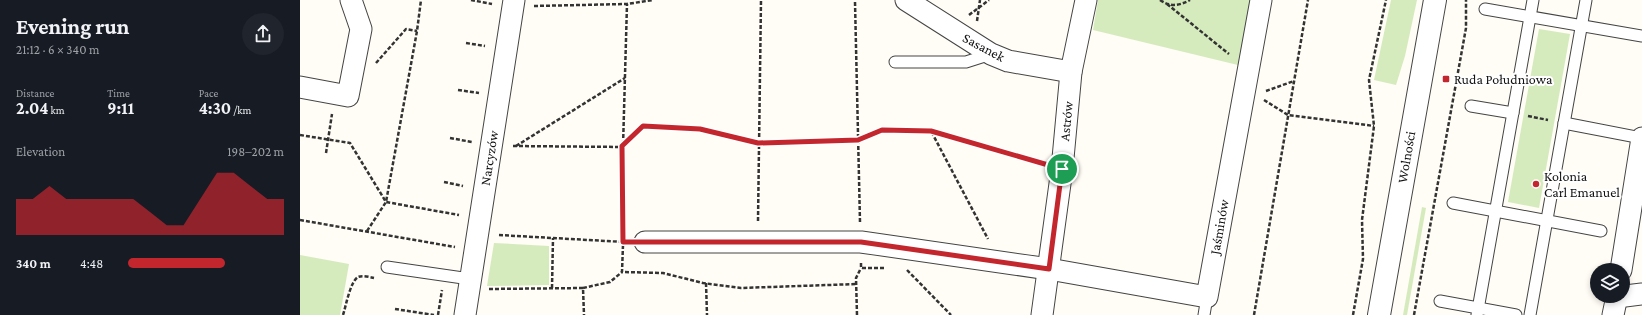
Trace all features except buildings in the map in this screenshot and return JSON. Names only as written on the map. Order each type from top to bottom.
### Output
[{"type":"street","points":[[300,87],[348,96],[361,29],[351,0]]},
{"type":"street","name":"Sasanek","points":[[906,0],[991,54],[1008,61],[1072,72]]},
{"type":"street","name":"Astrów","points":[[1042,315],[1062,169],[1072,72],[1086,0]]},
{"type":"street","name":"Jaśminów","points":[[644,242],[861,242],[1049,269],[1205,306],[1250,83],[1261,0]]},
{"type":"street","name":"Wolności","points":[[1379,315],[1435,0]]},
{"type":"street","name":"Narcyzów","points":[[464,315],[477,284],[478,234],[513,4]]},
{"type":"street","points":[[1622,263],[1642,138]]},
{"type":"street","points":[[1630,298],[1642,294]]},
{"type":"lane","points":[[1477,312],[1533,0]]},
{"type":"lane","points":[[1530,315],[1586,0]]},
{"type":"lane","points":[[1485,9],[1642,36]]},
{"type":"lane","points":[[895,62],[966,62],[991,54]]},
{"type":"lane","points":[[1471,106],[1513,113]]},
{"type":"lane","points":[[1564,124],[1642,138]]},
{"type":"lane","points":[[1453,203],[1601,231]]},
{"type":"lane","points":[[387,266],[477,284]]},
{"type":"lane","points":[[1440,301],[1477,312],[1516,315]]},
{"type":"path","points":[[367,231],[386,202],[417,31],[420,0]]},
{"type":"path","points":[[471,0],[513,4],[627,4],[653,0]]},
{"type":"path","points":[[758,242],[758,143],[761,0]]},
{"type":"path","points":[[1160,0],[1167,4],[1250,83],[1288,115],[1374,126]]},
{"type":"path","points":[[1167,4],[1175,6],[1190,0]]},
{"type":"path","points":[[1254,315],[1308,0]]},
{"type":"path","points":[[1353,315],[1362,259],[1362,220],[1374,126],[1369,80],[1386,0]]},
{"type":"path","points":[[1414,315],[1466,28],[1466,0]]},
{"type":"path","points":[[855,2],[861,242]]},
{"type":"path","points":[[622,272],[622,146],[627,4]]},
{"type":"path","points":[[466,43],[489,46]]},
{"type":"path","points":[[625,78],[516,146],[622,146],[643,126],[700,129],[758,143],[858,140],[882,130],[931,131],[1062,169]]},
{"type":"path","points":[[1250,83],[1294,81]]},
{"type":"path","points":[[458,90],[481,94]]},
{"type":"path","points":[[1513,113],[1564,124]]},
{"type":"path","points":[[931,131],[1000,262]]},
{"type":"path","points":[[300,135],[350,144],[386,202],[461,215]]},
{"type":"path","points":[[450,138],[473,142]]},
{"type":"path","points":[[326,153],[327,139]]},
{"type":"path","points":[[444,182],[466,187]]},
{"type":"path","points":[[300,220],[456,247]]},
{"type":"path","points":[[478,234],[644,242]]},
{"type":"path","points":[[552,288],[553,238]]},
{"type":"path","points":[[343,315],[352,284],[358,277],[366,276],[378,278],[387,266]]},
{"type":"path","points":[[857,315],[856,278],[861,268]]},
{"type":"path","points":[[905,268],[951,315]]},
{"type":"path","points":[[477,284],[583,288],[610,282],[622,272],[663,272],[706,283],[741,288],[857,284]]},
{"type":"path","points":[[706,283],[707,315]]},
{"type":"path","points":[[583,288],[584,315]]},
{"type":"path","points":[[438,315],[441,296]]},
{"type":"path","points":[[395,309],[434,315]]},
{"type":"green space","points":[[1098,0],[1251,0],[1242,66],[1093,30]]},
{"type":"green space","points":[[1391,0],[1417,0],[1405,56],[1396,85],[1374,80]]},
{"type":"green space","points":[[1539,29],[1570,34],[1539,208],[1508,202]]},
{"type":"green space","points":[[1422,207],[1426,208],[1407,315],[1403,315]]},
{"type":"green space","points":[[494,243],[549,246],[549,285],[487,286]]},
{"type":"green space","points":[[300,255],[349,264],[340,315],[300,315]]},
{"type":"place","name":"Ruda Południowa","points":[[1446,79]]},
{"type":"place","name":"Kolonia Carl Emanuel","points":[[1536,184]]},
{"type":"route","points":[[643,126],[700,129],[758,143],[858,140],[882,130],[931,131],[1062,169],[1049,269],[861,242],[623,242],[622,146],[643,126]]}]
